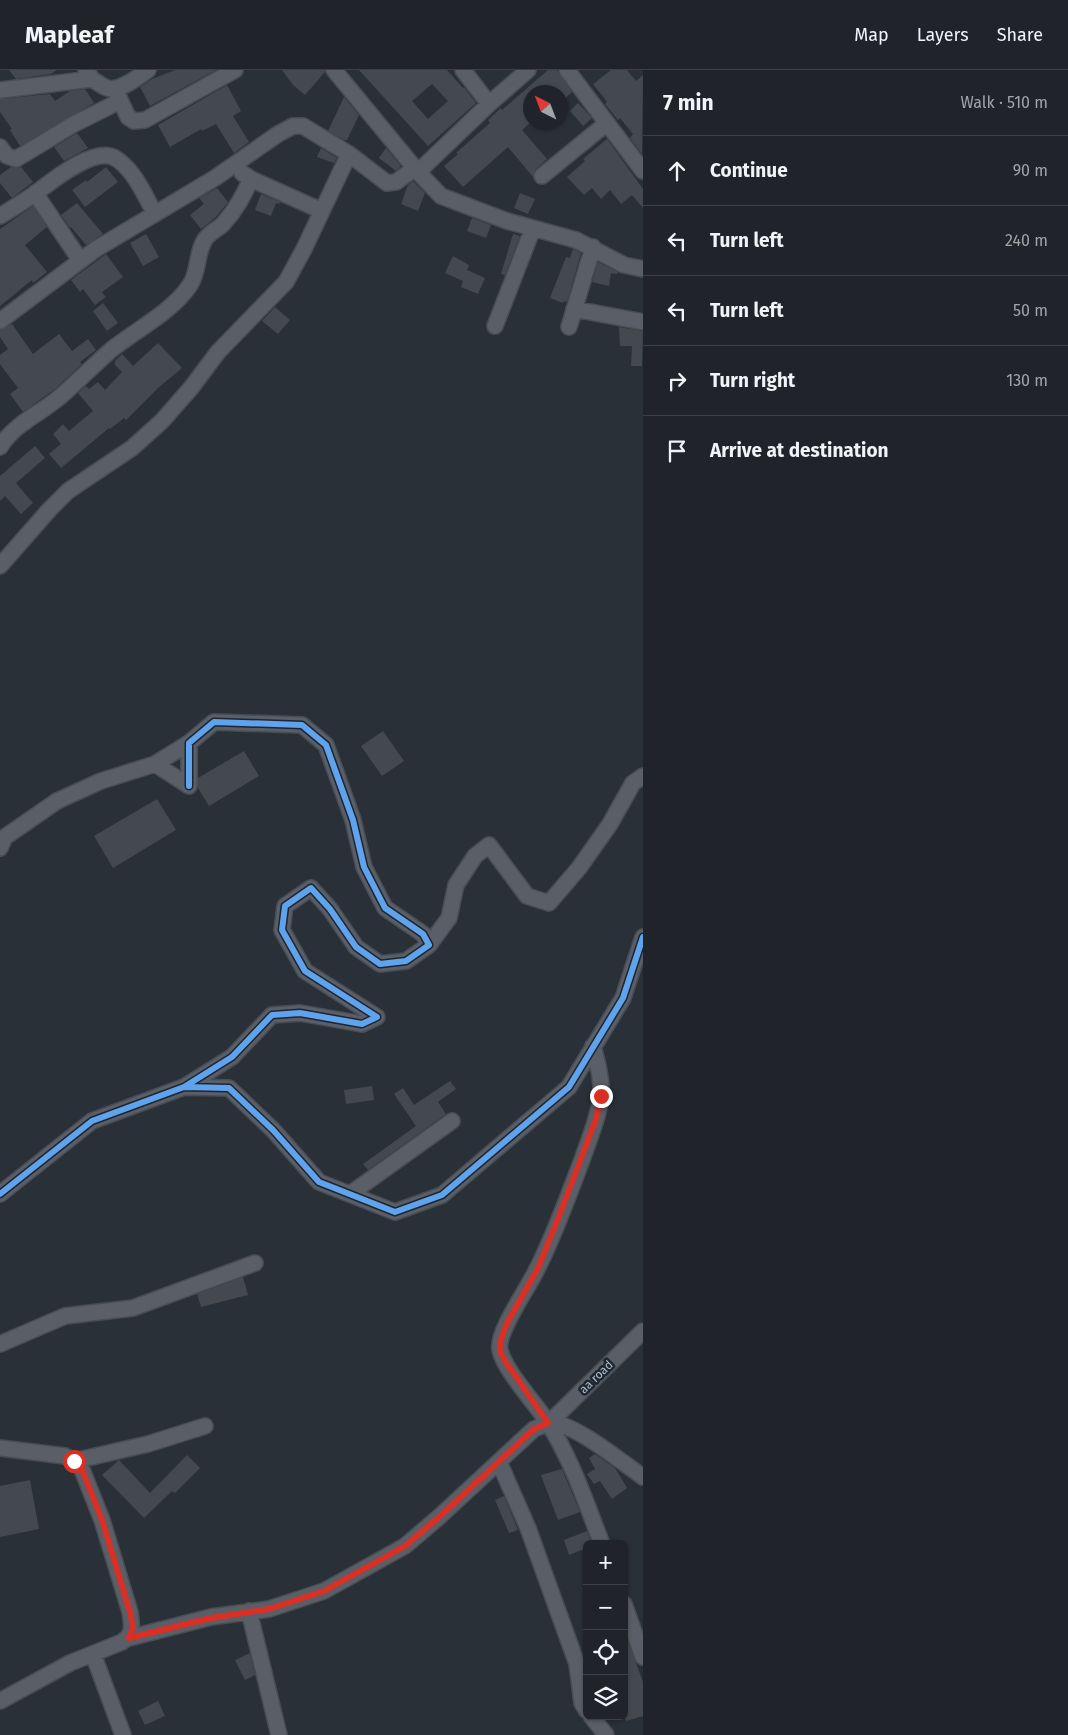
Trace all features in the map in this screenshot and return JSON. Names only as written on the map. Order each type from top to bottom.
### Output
[{"type":"street","points":[[0,147],[7,156],[16,158],[74,124],[118,95],[130,82],[148,70]]},
{"type":"street","points":[[0,90],[89,75],[118,95],[128,117],[134,121],[145,120],[235,70]]},
{"type":"street","points":[[334,70],[441,196],[507,221],[576,240],[593,247],[624,265],[643,269]]},
{"type":"street","points":[[463,70],[490,104]]},
{"type":"street","points":[[0,321],[80,260],[234,165],[278,134],[293,126],[303,126],[349,154],[387,183],[396,182],[417,170],[528,70]]},
{"type":"street","points":[[567,70],[643,171]]},
{"type":"street","points":[[542,176],[606,123]]},
{"type":"street","points":[[0,566],[68,491],[132,448],[162,421],[191,388],[218,352],[286,282],[349,154]]},
{"type":"street","points":[[0,216],[69,170],[99,156],[115,158],[126,168],[139,185],[155,214]]},
{"type":"street","points":[[234,165],[251,179],[322,211]]},
{"type":"street","points":[[0,447],[12,431],[58,398],[112,350],[170,307],[194,278],[204,241],[211,233],[222,226],[240,203],[251,179]]},
{"type":"street","points":[[35,193],[80,260]]},
{"type":"street","points":[[495,326],[534,228]]},
{"type":"street","points":[[569,327],[593,247]]},
{"type":"street","points":[[574,309],[643,322]]},
{"type":"street","points":[[0,848],[5,837],[57,801],[101,782],[155,764],[189,743],[214,722],[302,725],[326,745],[353,820],[364,866],[385,908],[423,934],[429,945]]},
{"type":"street","points":[[155,764],[190,786],[189,743]]},
{"type":"street","points":[[0,1194],[92,1121],[184,1087],[232,1057],[272,1015],[300,1013],[362,1024],[377,1017],[305,971],[282,930],[285,906],[311,888],[330,910],[356,947],[380,964],[406,962],[429,945],[449,918],[456,885],[475,856],[489,844],[527,896],[549,903],[579,868],[610,824],[633,783],[643,776]]},
{"type":"street","points":[[184,1087],[229,1088],[273,1130],[319,1182],[395,1212],[442,1195],[569,1087],[622,998],[643,937]]},
{"type":"street","points":[[594,1046],[601,1080],[601,1096],[596,1119],[576,1176],[538,1268],[507,1323],[500,1342],[500,1351],[548,1423],[576,1476],[600,1540]]},
{"type":"street","points":[[350,1194],[452,1121]]},
{"type":"street","points":[[0,1344],[65,1316],[133,1308],[255,1263]]},
{"type":"street","name":"aa road","points":[[0,1701],[70,1663],[129,1638],[211,1618],[269,1609],[324,1591],[405,1546],[534,1429],[548,1423],[643,1331]]},
{"type":"street","points":[[548,1423],[561,1425],[582,1435],[643,1477]]},
{"type":"street","points":[[74,1461],[148,1444],[205,1426]]},
{"type":"street","points":[[0,1448],[65,1456],[81,1467],[102,1520],[130,1612],[133,1627],[129,1638]]},
{"type":"street","points":[[499,1462],[528,1528],[577,1664],[583,1705]]},
{"type":"street","points":[[250,1611],[280,1735]]},
{"type":"street","points":[[628,1615],[643,1657]]},
{"type":"street","points":[[92,1654],[123,1735]]},
{"type":"street","points":[[594,1720],[606,1735]]},
{"type":"building","points":[[9,70],[57,70],[51,74],[16,79]]},
{"type":"building","points":[[175,70],[216,70],[150,106],[140,87],[152,79]]},
{"type":"building","points":[[282,70],[325,70],[325,72],[305,95],[293,85]]},
{"type":"building","points":[[359,70],[447,70],[464,87],[476,103],[428,146]],"holes":[[[432,84],[448,101],[428,119],[412,101]]]},
{"type":"building","points":[[548,70],[557,70],[567,85],[531,85]]},
{"type":"building","points":[[611,70],[627,70],[636,81],[643,75],[642,154],[630,138],[633,134],[605,104],[607,102],[593,84]]},
{"type":"building","points":[[227,85],[241,111],[233,116],[249,142],[234,153],[216,124],[202,131],[201,129],[170,147],[158,125]]},
{"type":"building","points":[[568,86],[572,92],[568,96]]},
{"type":"building","points":[[85,89],[94,103],[20,146],[10,130],[12,129],[0,112],[0,99],[50,94],[55,101],[70,91]]},
{"type":"building","points":[[523,92],[522,130],[547,159],[536,169],[533,177],[508,147],[463,187],[444,166],[490,123],[488,120],[501,108],[502,110]]},
{"type":"building","points":[[344,97],[359,115],[347,140],[328,131]]},
{"type":"building","points":[[578,103],[592,118],[583,126],[570,111]]},
{"type":"building","points":[[77,133],[88,148],[64,161],[54,147]]},
{"type":"building","points":[[607,139],[643,189],[643,208],[632,195],[621,204],[610,190],[601,199],[592,188],[584,195],[567,177],[585,161],[583,159]]},
{"type":"building","points":[[321,148],[337,158],[334,163],[317,157]]},
{"type":"building","points":[[386,148],[401,166],[396,171],[379,158]]},
{"type":"building","points":[[11,167],[21,167],[33,182],[12,198],[0,183],[0,175]]},
{"type":"building","points":[[106,167],[118,182],[85,207],[72,190],[86,180],[87,182]]},
{"type":"building","points":[[413,181],[425,193],[418,211],[401,204],[408,185]]},
{"type":"building","points":[[217,188],[228,202],[216,217],[201,229],[190,215],[204,204],[199,198]]},
{"type":"building","points":[[520,193],[535,199],[528,214],[514,208]]},
{"type":"building","points":[[261,194],[280,202],[279,204],[276,203],[271,216],[255,210]]},
{"type":"building","points":[[77,203],[103,234],[86,245],[61,215]]},
{"type":"building","points":[[33,206],[47,227],[25,245],[47,272],[33,283],[32,280],[0,306],[0,229]]},
{"type":"building","points":[[472,218],[491,225],[486,238],[467,231]]},
{"type":"building","points":[[146,234],[159,257],[143,266],[130,243]]},
{"type":"building","points":[[513,234],[520,236],[505,275],[501,274]]},
{"type":"building","points":[[573,249],[581,253],[567,302],[564,301],[563,303],[550,298],[566,257],[570,258]]},
{"type":"building","points":[[106,254],[123,277],[102,292],[106,297],[95,305],[83,289],[80,292],[71,280]]},
{"type":"building","points":[[453,256],[469,265],[467,270],[485,278],[478,294],[461,287],[463,281],[445,273]]},
{"type":"building","points":[[598,262],[618,272],[617,274],[611,273],[609,286],[592,282]]},
{"type":"building","points":[[103,303],[118,323],[107,331],[93,311]]},
{"type":"building","points":[[275,307],[290,320],[278,334],[262,321]]},
{"type":"building","points":[[12,324],[33,354],[59,334],[72,351],[88,339],[96,350],[80,362],[82,364],[55,389],[23,412],[10,394],[18,388],[0,364],[0,355],[8,349],[0,337],[0,330]]},
{"type":"building","points":[[619,327],[643,331],[642,366],[631,366],[632,346],[620,346]]},
{"type":"building","points":[[158,343],[182,368],[158,388],[126,420],[124,418],[109,428],[61,468],[49,454],[61,444],[53,434],[63,424],[69,431],[93,411],[78,393],[86,386],[89,389],[98,382],[105,390],[122,372],[115,365],[115,361],[122,354],[133,366]]},
{"type":"building","points":[[35,446],[45,458],[16,483],[33,503],[21,514],[5,496],[0,501],[0,476]]},
{"type":"building","points":[[383,731],[404,761],[382,776],[361,746]]},
{"type":"building","points":[[244,751],[259,776],[209,806],[198,788],[198,778]]},
{"type":"building","points":[[157,799],[176,830],[113,868],[94,836]]},
{"type":"building","points":[[450,1081],[456,1089],[438,1102],[446,1114],[368,1170],[363,1164],[416,1126],[394,1094],[403,1088],[414,1105]]},
{"type":"building","points":[[372,1086],[374,1100],[346,1104],[344,1090]]},
{"type":"building","points":[[243,1277],[248,1295],[201,1307],[197,1294]]},
{"type":"building","points":[[595,1454],[615,1468],[627,1488],[612,1499],[600,1481],[594,1484],[587,1474],[595,1469],[589,1458]]},
{"type":"building","points":[[187,1455],[200,1468],[175,1493],[172,1491],[144,1518],[102,1475],[119,1460],[150,1493]]},
{"type":"building","points":[[562,1469],[580,1512],[558,1520],[541,1475]]},
{"type":"building","points":[[30,1480],[39,1529],[0,1537],[0,1486]]},
{"type":"building","points":[[504,1496],[518,1530],[509,1533],[495,1500]]},
{"type":"building","points":[[587,1531],[590,1540],[583,1540],[583,1550],[569,1555],[564,1540]]},
{"type":"building","points":[[628,1641],[643,1682],[643,1716],[626,1721],[628,1720]]},
{"type":"building","points":[[250,1653],[255,1675],[245,1680],[235,1660]]},
{"type":"building","points":[[158,1701],[165,1716],[145,1725],[138,1711]]},
{"type":"cycle path","points":[[0,1194],[92,1121],[184,1087],[232,1057],[272,1015],[300,1013],[362,1024],[377,1017],[305,971],[282,930],[285,906],[311,888],[330,909],[356,947],[380,964],[406,961],[429,945],[423,934],[385,908],[364,867],[353,820],[326,745],[302,725],[214,722],[189,743],[189,786]]},
{"type":"cycle path","points":[[184,1087],[229,1088],[273,1130],[319,1182],[395,1212],[442,1195],[569,1087],[623,998],[643,937]]},
{"type":"route","points":[[74,1461],[81,1467],[102,1520],[130,1612],[133,1627],[129,1638],[211,1618],[269,1609],[293,1602],[324,1591],[405,1546],[534,1429],[548,1423],[505,1361],[500,1351],[500,1342],[507,1323],[538,1268],[576,1176],[596,1119],[601,1096]]}]
